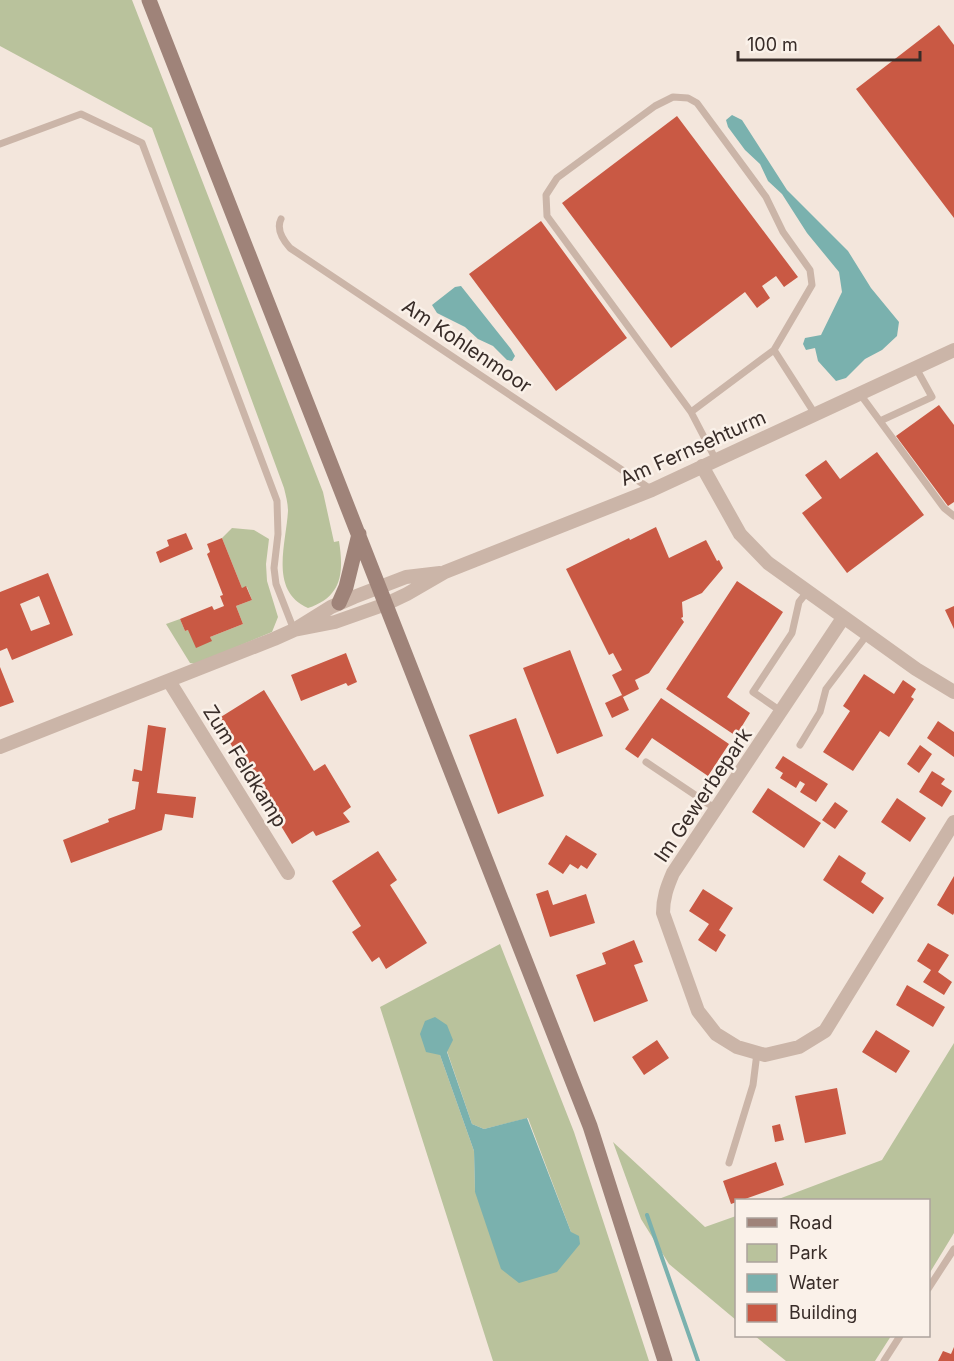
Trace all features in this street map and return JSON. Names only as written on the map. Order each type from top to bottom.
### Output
[{"type":"main road","points":[[149,0],[590,1126],[665,1361]]},
{"type":"main road","points":[[339,603],[346,587],[359,534]]},
{"type":"street","name":"Am Fernsehturm","points":[[386,604],[445,572],[652,490],[954,350]]},
{"type":"street","points":[[702,466],[740,534],[768,563],[916,669],[954,692]]},
{"type":"street","name":"Am Fernsehturm","points":[[380,587],[406,577],[445,572]]},
{"type":"street","points":[[0,747],[294,630],[339,603],[380,587]]},
{"type":"street","points":[[294,630],[334,622],[386,604]]},
{"type":"street","name":"Im Gewerbepark","points":[[843,618],[673,873],[663,901],[663,913],[698,1011],[716,1034],[737,1047],[765,1056],[798,1047],[825,1031],[954,822]]},
{"type":"street","name":"Zum Feldkamp","points":[[170,681],[288,873]]},
{"type":"lane","points":[[691,412],[774,350],[812,285],[810,270],[783,232],[766,197],[697,103],[688,98],[673,97],[655,106],[557,178],[546,195],[547,216],[691,412],[716,460]]},
{"type":"lane","points":[[0,144],[81,114],[142,143],[277,501],[278,534],[274,568],[276,584],[294,630]]},
{"type":"lane","name":"Am Kohlenmoor","points":[[281,219],[279,224],[283,240],[290,248],[652,490]]},
{"type":"lane","points":[[774,350],[815,414]]},
{"type":"lane","points":[[880,421],[932,397],[916,368]]},
{"type":"lane","points":[[860,394],[944,508],[954,516]]},
{"type":"lane","points":[[782,712],[753,692],[792,633],[799,602],[807,592]]},
{"type":"lane","points":[[800,745],[820,712],[826,689],[867,635]]},
{"type":"lane","points":[[646,762],[716,809]]},
{"type":"lane","points":[[729,1163],[753,1084],[757,1053]]},
{"type":"lane","points":[[930,1286],[954,1249]]},
{"type":"lane","points":[[884,1361],[899,1337]]},
{"type":"green space","points":[[0,0],[132,0],[323,492],[334,542],[339,541],[341,563],[338,582],[328,597],[319,603],[308,608],[296,600],[288,590],[284,579],[283,552],[288,511],[284,488],[152,128],[0,46]]},
{"type":"green space","points":[[232,528],[254,530],[269,539],[266,564],[267,581],[278,617],[272,632],[196,664],[190,663],[166,624],[180,619],[185,631],[188,630],[211,641],[210,637],[243,624],[236,606],[252,600],[247,587],[242,588],[222,538]]},
{"type":"green space","points":[[500,944],[574,1132],[649,1361],[493,1361],[380,1007]],"holes":[[[447,1051],[472,1124],[484,1129],[528,1118],[571,1232],[475,1192],[474,1151],[440,1055]]]},
{"type":"green space","points":[[954,1043],[954,1233],[930,1272],[930,1199],[779,1199],[882,1160]]},
{"type":"green space","points":[[613,1142],[705,1227],[735,1216],[735,1319],[669,1264],[641,1219]]},
{"type":"green space","points":[[756,1337],[890,1337],[875,1361],[786,1361]]},
{"type":"water","points":[[732,115],[742,120],[787,190],[848,251],[871,288],[899,322],[897,336],[882,350],[865,359],[846,378],[836,381],[818,361],[815,348],[806,350],[803,344],[805,338],[821,335],[842,292],[839,272],[807,233],[782,194],[768,181],[760,164],[745,150],[728,127],[726,120]]},
{"type":"water","points":[[461,286],[511,349],[515,356],[512,361],[507,360],[493,346],[478,339],[465,327],[437,313],[432,305],[455,287]]},
{"type":"water","points":[[435,1017],[447,1025],[453,1040],[447,1052],[472,1124],[484,1129],[527,1118],[571,1232],[579,1236],[580,1244],[557,1272],[519,1283],[501,1269],[475,1192],[474,1151],[440,1055],[426,1052],[420,1034],[425,1021]]},
{"type":"building","points":[[939,25],[954,45],[954,218],[856,89]]},
{"type":"building","points":[[677,116],[798,277],[784,287],[776,276],[762,286],[770,298],[757,308],[745,292],[671,348],[562,203]]},
{"type":"building","points":[[541,221],[627,338],[556,391],[469,274]]},
{"type":"building","points":[[939,405],[954,425],[954,502],[948,506],[896,436]]},
{"type":"building","points":[[877,452],[924,515],[847,573],[802,513],[822,498],[805,475],[826,460],[840,479]]},
{"type":"building","points":[[656,527],[669,558],[706,540],[723,568],[702,593],[682,602],[683,617],[681,618],[684,622],[649,673],[635,680],[639,689],[623,697],[612,675],[622,670],[613,653],[609,655],[566,569]]},
{"type":"building","points":[[186,533],[193,549],[160,563],[156,552],[169,546],[167,540]]},
{"type":"building","points":[[222,538],[242,588],[246,586],[252,600],[236,606],[243,624],[210,637],[212,641],[196,648],[180,619],[212,606],[214,610],[224,606],[220,596],[223,595],[207,554],[210,552],[207,544]]},
{"type":"building","points":[[48,573],[73,635],[12,660],[7,648],[0,651],[0,592]],"holes":[[[39,596],[50,624],[31,631],[20,604]]]},
{"type":"building","points":[[737,581],[783,612],[727,697],[750,713],[736,736],[666,689]]},
{"type":"building","points":[[954,606],[954,629],[945,610]]},
{"type":"building","points":[[570,650],[603,736],[557,754],[523,668]]},
{"type":"building","points":[[346,653],[357,682],[348,686],[346,683],[301,701],[291,675]]},
{"type":"building","points":[[0,667],[14,702],[0,707]]},
{"type":"building","points":[[864,674],[894,694],[903,680],[916,689],[911,697],[914,699],[889,737],[880,731],[853,771],[823,752],[850,711],[843,706]]},
{"type":"building","points":[[264,690],[314,771],[325,764],[351,807],[343,813],[350,822],[316,836],[313,831],[292,844],[216,720]]},
{"type":"building","points":[[622,695],[629,710],[612,718],[605,703]]},
{"type":"building","points":[[661,698],[729,744],[708,776],[652,738],[638,758],[625,749]]},
{"type":"building","points":[[516,718],[544,796],[498,814],[469,735]]},
{"type":"building","points":[[938,721],[954,732],[954,757],[927,738]]},
{"type":"building","points":[[148,725],[166,728],[157,793],[196,797],[193,818],[165,814],[162,830],[71,863],[63,840],[135,809],[139,782],[132,781],[134,769],[142,771]]},
{"type":"building","points":[[920,745],[932,754],[919,773],[907,764]]},
{"type":"building","points":[[783,756],[828,784],[816,802],[800,792],[805,784],[800,781],[796,788],[780,778],[783,773],[775,768]]},
{"type":"building","points":[[932,771],[945,779],[941,784],[952,791],[942,807],[919,792]]},
{"type":"building","points":[[768,788],[821,823],[804,848],[752,812]]},
{"type":"building","points":[[897,798],[926,818],[910,842],[881,822]]},
{"type":"building","points":[[835,802],[848,811],[835,829],[822,820]]},
{"type":"building","points":[[566,835],[597,854],[587,869],[581,865],[578,869],[570,864],[563,874],[548,864]]},
{"type":"building","points":[[378,851],[397,880],[390,885],[427,943],[386,969],[379,957],[372,962],[352,932],[361,926],[332,881]]},
{"type":"building","points":[[839,855],[866,873],[861,882],[884,898],[873,914],[823,880]]},
{"type":"building","points":[[954,876],[954,913],[953,915],[937,905]]},
{"type":"building","points":[[703,889],[733,908],[719,930],[726,935],[716,952],[698,940],[709,924],[689,911]]},
{"type":"building","points":[[548,890],[553,905],[586,894],[595,923],[550,937],[536,894]]},
{"type":"building","points":[[634,940],[643,962],[634,965],[648,1001],[594,1022],[576,975],[606,964],[602,953]]},
{"type":"building","points":[[928,943],[949,955],[938,972],[952,982],[944,995],[923,982],[931,970],[917,961]]},
{"type":"building","points":[[907,985],[945,1007],[933,1027],[896,1005]]},
{"type":"building","points":[[876,1030],[910,1051],[896,1073],[862,1052]]},
{"type":"building","points":[[657,1040],[669,1058],[644,1075],[632,1057]]},
{"type":"building","points":[[837,1088],[846,1134],[805,1143],[795,1096]]},
{"type":"building","points":[[780,1124],[784,1140],[775,1142],[772,1126]]},
{"type":"building","points":[[776,1162],[784,1185],[745,1199],[735,1199],[735,1203],[731,1204],[723,1181]]},
{"type":"building","points":[[954,1347],[954,1361],[938,1361],[943,1351],[951,1354]]},
{"type":"waterway","points":[[647,1215],[698,1361]]}]
